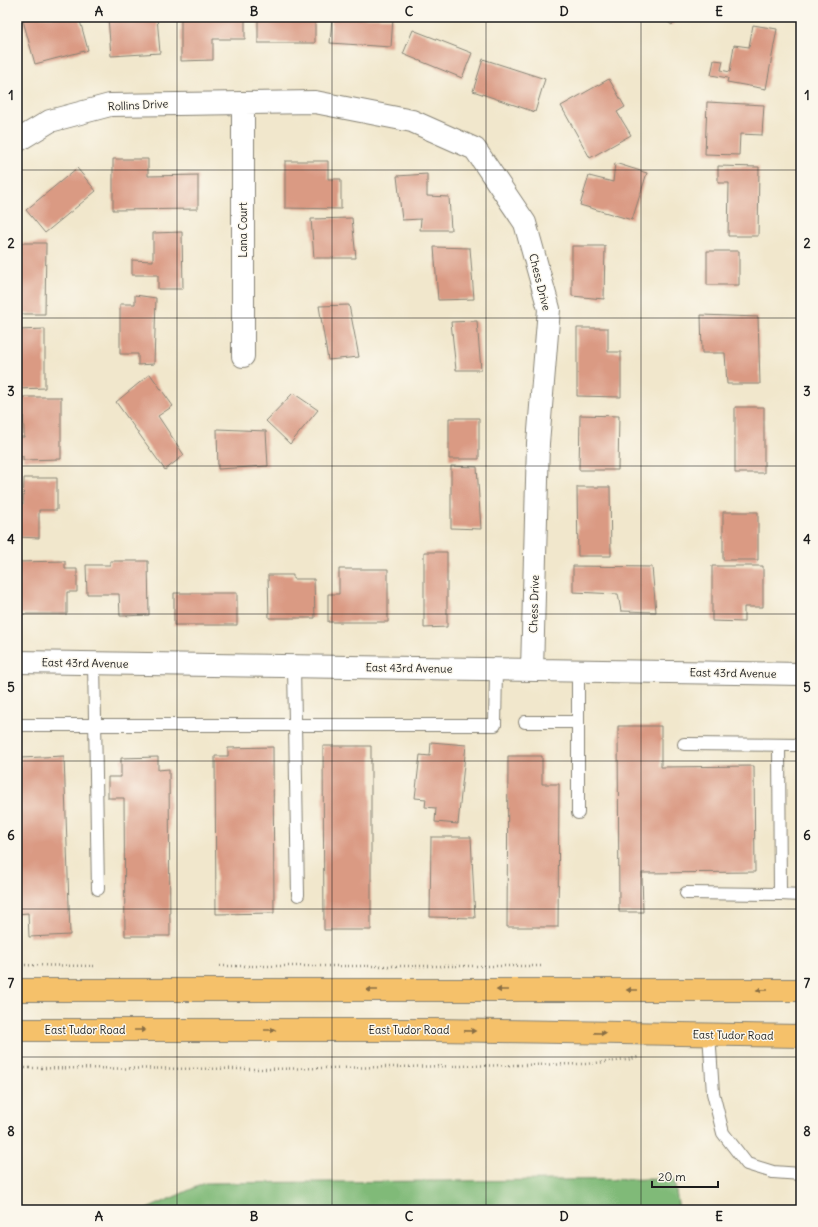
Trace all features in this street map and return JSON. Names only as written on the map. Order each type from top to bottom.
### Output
[{"type":"main road","points":[[17,990],[801,990]]},
{"type":"main road","name":"East Tudor Road","points":[[17,1030],[435,1030],[801,1036]]},
{"type":"street","name":"Chess Drive","points":[[243,103],[315,102],[412,121],[475,149],[525,223],[549,309],[538,443],[532,670]]},
{"type":"street","name":"Rollins Drive","points":[[17,141],[50,121],[110,104],[243,103]]},
{"type":"street","name":"Lana Court","points":[[243,103],[243,356]]},
{"type":"street","name":"East 43rd Avenue","points":[[17,662],[801,674]]},
{"type":"lane","points":[[94,663],[98,889]]},
{"type":"lane","points":[[294,666],[298,895]]},
{"type":"lane","points":[[17,725],[496,725],[496,669]]},
{"type":"lane","points":[[578,671],[578,813]]},
{"type":"lane","points":[[525,722],[578,722]]},
{"type":"lane","points":[[684,744],[801,745]]},
{"type":"lane","points":[[779,745],[780,894]]},
{"type":"lane","points":[[686,893],[801,895]]},
{"type":"lane","points":[[709,1034],[713,1093],[723,1133],[747,1164],[773,1172],[801,1174]]},
{"type":"path","points":[[17,1068],[262,1069],[585,1064],[627,1060],[640,1056]]},
{"type":"green space","points":[[674,1179],[679,1210],[145,1210],[205,1183]]},
{"type":"building","points":[[22,17],[79,17],[88,50],[35,64]]},
{"type":"building","points":[[108,17],[157,17],[160,53],[111,56]]},
{"type":"building","points":[[181,17],[245,17],[245,39],[213,39],[213,60],[181,61]]},
{"type":"building","points":[[258,17],[315,17],[315,43],[258,43]]},
{"type":"building","points":[[332,17],[393,18],[391,47],[330,43]]},
{"type":"building","points":[[661,17],[677,17],[672,25]]},
{"type":"building","points":[[753,25],[777,29],[766,89],[727,82],[728,78],[711,75],[714,60],[723,61],[721,70],[730,72],[734,45],[749,47]]},
{"type":"building","points":[[413,30],[472,53],[462,78],[403,54]]},
{"type":"building","points":[[483,59],[545,79],[535,112],[473,91]]},
{"type":"building","points":[[609,79],[625,107],[617,112],[631,135],[590,158],[561,106]]},
{"type":"building","points":[[707,102],[764,105],[762,135],[740,134],[739,155],[705,154]]},
{"type":"building","points":[[113,159],[148,159],[148,176],[198,175],[198,209],[113,210]]},
{"type":"building","points":[[285,161],[328,161],[328,179],[341,179],[341,209],[285,208]]},
{"type":"building","points":[[615,163],[647,173],[632,220],[580,205],[589,176],[613,182]]},
{"type":"building","points":[[718,166],[759,167],[758,236],[728,236],[729,183],[718,183]]},
{"type":"building","points":[[77,168],[96,191],[45,233],[26,210]]},
{"type":"building","points":[[427,174],[427,196],[449,197],[451,230],[420,230],[421,219],[402,220],[397,176]]},
{"type":"building","points":[[352,218],[356,258],[314,258],[311,219]]},
{"type":"building","points":[[182,232],[183,289],[158,289],[158,275],[132,275],[132,260],[153,261],[153,233]]},
{"type":"building","points":[[17,243],[46,243],[45,314],[17,314]]},
{"type":"building","points":[[572,246],[605,246],[604,299],[572,296]]},
{"type":"building","points":[[434,247],[470,248],[474,299],[438,300]]},
{"type":"building","points":[[707,251],[739,251],[739,285],[707,285]]},
{"type":"building","points":[[135,295],[156,298],[154,364],[138,365],[138,354],[120,354],[120,304],[135,304]]},
{"type":"building","points":[[349,305],[359,357],[328,360],[319,306]]},
{"type":"building","points":[[701,315],[758,317],[760,384],[727,384],[725,353],[702,353]]},
{"type":"building","points":[[477,321],[481,370],[456,370],[451,322]]},
{"type":"building","points":[[577,328],[608,328],[608,352],[621,352],[621,397],[577,396]]},
{"type":"building","points":[[45,329],[45,388],[17,389],[17,330]]},
{"type":"building","points":[[150,374],[173,406],[158,416],[184,455],[165,470],[116,402]]},
{"type":"building","points":[[293,393],[318,410],[290,444],[266,421]]},
{"type":"building","points":[[23,397],[61,397],[61,459],[23,460],[23,456],[17,456],[17,437],[24,437]]},
{"type":"building","points":[[735,407],[764,407],[764,473],[735,473]]},
{"type":"building","points":[[580,415],[619,416],[618,470],[579,470]]},
{"type":"building","points":[[449,418],[479,418],[479,459],[449,459]]},
{"type":"building","points":[[217,429],[266,431],[268,466],[218,469]]},
{"type":"building","points":[[451,466],[477,467],[481,529],[451,528]]},
{"type":"building","points":[[24,478],[57,478],[57,510],[39,510],[39,538],[17,537],[17,504],[23,504]]},
{"type":"building","points":[[577,487],[610,487],[611,556],[578,556]]},
{"type":"building","points":[[723,512],[758,512],[758,560],[723,560]]},
{"type":"building","points":[[424,552],[447,552],[447,627],[424,628]]},
{"type":"building","points":[[65,561],[65,569],[77,569],[77,592],[67,592],[67,614],[17,614],[17,562]]},
{"type":"building","points":[[110,561],[148,561],[149,615],[120,616],[119,594],[87,594],[86,565],[110,565]]},
{"type":"building","points":[[573,566],[652,567],[656,612],[621,611],[618,594],[573,592]]},
{"type":"building","points":[[712,566],[763,566],[763,607],[744,607],[744,622],[712,621]]},
{"type":"building","points":[[339,569],[388,569],[388,622],[328,622],[328,594],[339,594]]},
{"type":"building","points":[[268,575],[293,575],[293,579],[314,579],[315,618],[269,618]]},
{"type":"building","points":[[174,593],[237,593],[237,625],[174,625]]},
{"type":"building","points":[[618,726],[661,726],[661,767],[754,766],[755,872],[642,873],[643,912],[619,912]]},
{"type":"building","points":[[431,742],[466,745],[458,824],[435,822],[436,808],[425,807],[426,799],[415,798],[420,755],[430,756]]},
{"type":"building","points":[[323,746],[371,746],[371,930],[324,930]]},
{"type":"building","points":[[273,747],[274,913],[216,914],[215,756],[228,756],[228,748]]},
{"type":"building","points":[[64,756],[70,935],[29,937],[28,913],[17,914],[17,767],[20,767],[20,758]]},
{"type":"building","points":[[508,756],[542,756],[542,784],[559,784],[558,927],[507,927]]},
{"type":"building","points":[[158,757],[158,770],[169,769],[170,936],[125,936],[124,798],[108,798],[108,777],[121,777],[121,758]]},
{"type":"building","points":[[431,837],[471,837],[475,918],[430,917]]}]
